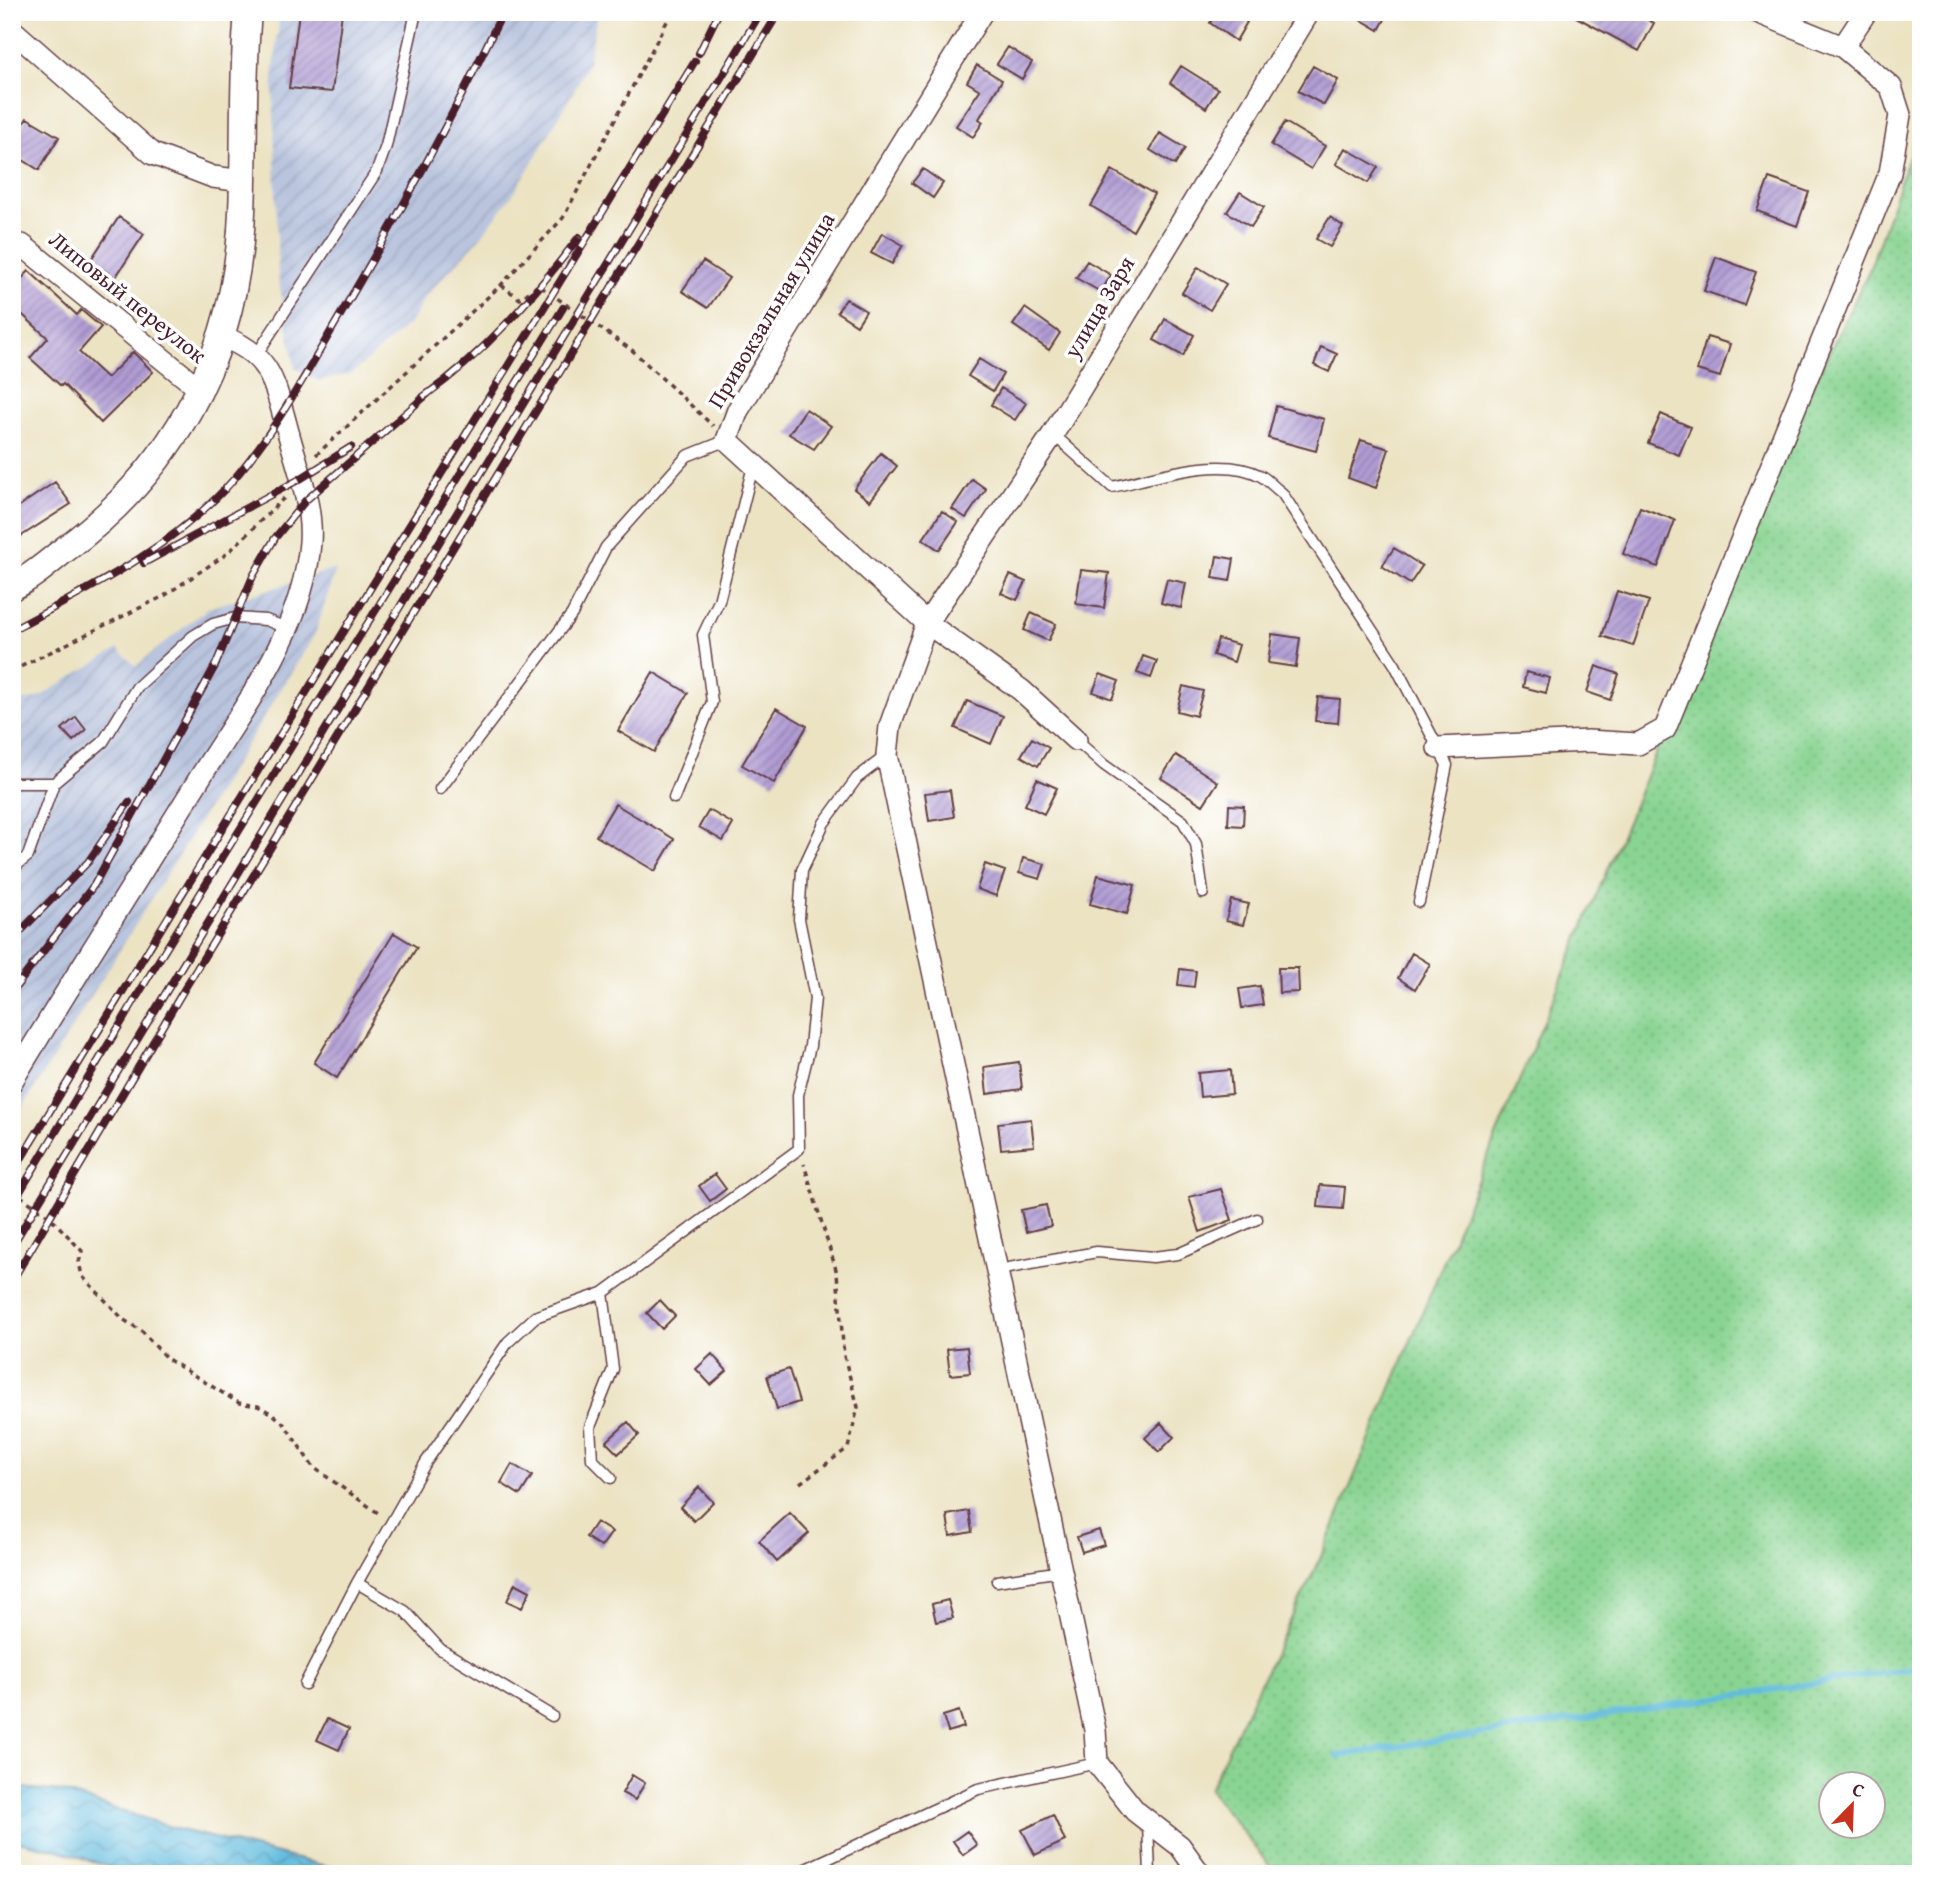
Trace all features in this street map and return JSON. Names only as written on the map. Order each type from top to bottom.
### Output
[{"type":"street","points":[[12,587],[89,532],[122,503],[174,440],[201,390],[220,336],[241,233],[248,12]]},
{"type":"street","name":"Привокзальная улица","points":[[982,12],[738,410],[727,440],[927,623],[1021,690],[1076,740]]},
{"type":"street","name":"улица Заря","points":[[887,755],[890,726],[927,623],[1053,434],[1308,12]]},
{"type":"street","points":[[1438,748],[1588,741],[1638,744],[1665,729],[1890,173],[1899,115],[1891,87],[1843,47],[1757,12]]},
{"type":"street","points":[[1843,47],[1866,12]]},
{"type":"street","points":[[14,36],[153,154],[213,177],[243,181]]},
{"type":"street","name":"Липовый переулок","points":[[22,245],[201,390]]},
{"type":"street","points":[[12,1081],[264,673],[286,628],[303,582],[311,540],[300,477],[270,374],[257,354],[238,342],[220,336]]},
{"type":"street","points":[[887,755],[1095,1730],[1097,1763],[1148,1824],[1180,1846],[1200,1874]]},
{"type":"lane","points":[[257,354],[377,171],[386,146],[416,12]]},
{"type":"lane","points":[[1053,434],[1112,487],[1197,468],[1235,468],[1261,476],[1282,493],[1395,665],[1447,765],[1419,902]]},
{"type":"lane","points":[[440,789],[572,614],[606,547],[687,456],[727,440]]},
{"type":"lane","points":[[674,798],[712,702],[703,635],[719,601],[753,466]]},
{"type":"lane","points":[[12,869],[28,856],[54,783],[103,742],[137,687],[193,636],[213,624],[235,618],[266,621],[286,628]]},
{"type":"lane","points":[[1076,740],[1104,765],[1183,821],[1196,844],[1203,893]]},
{"type":"lane","points":[[305,1684],[357,1583],[426,1462],[508,1342],[535,1317],[603,1293],[799,1149],[798,1095],[810,1046],[815,998],[799,919],[802,870],[824,823],[857,778],[887,755]]},
{"type":"lane","points":[[12,783],[54,783]]},
{"type":"lane","points":[[998,1269],[1097,1252],[1153,1257],[1178,1254],[1257,1219]]},
{"type":"lane","points":[[603,1293],[613,1369],[590,1427],[592,1460],[611,1478]]},
{"type":"lane","points":[[997,1581],[1061,1571]]},
{"type":"lane","points":[[357,1583],[405,1611],[440,1649],[552,1716]]},
{"type":"lane","points":[[794,1874],[978,1789],[1097,1763]]},
{"type":"lane","points":[[1148,1824],[1150,1874]]},
{"type":"path","points":[[12,671],[164,596],[228,553],[300,477],[501,285],[563,218],[672,12]]},
{"type":"path","points":[[501,285],[520,299],[538,285],[541,287],[633,351],[727,440]]},
{"type":"path","points":[[799,1149],[837,1273],[844,1356],[858,1407],[848,1448],[800,1483]]},
{"type":"path","points":[[12,1190],[66,1233],[82,1251],[79,1262],[82,1276],[124,1320],[142,1331],[166,1358],[239,1402],[258,1406],[274,1415],[285,1425],[313,1467],[392,1522]]},
{"type":"shaded area","points":[[280,12],[598,12],[588,63],[570,98],[516,190],[476,243],[424,298],[411,322],[353,373],[319,381],[295,368],[278,277],[273,79]]},
{"type":"shaded area","points":[[336,569],[315,634],[12,1125],[12,702],[36,699],[118,649],[136,666],[208,608]]},
{"type":"green space","points":[[1921,122],[1921,1874],[1276,1874],[1209,1789],[1319,1561],[1790,431],[1869,271]]},
{"type":"water","points":[[12,1787],[63,1792],[177,1829],[358,1874],[130,1874],[62,1851],[12,1840]]},
{"type":"building","points":[[299,12],[342,12],[332,92],[289,88]]},
{"type":"building","points":[[1216,12],[1233,12],[1247,22],[1236,41],[1210,23]]},
{"type":"building","points":[[1348,12],[1389,12],[1379,30]]},
{"type":"building","points":[[1567,12],[1633,12],[1654,23],[1639,51]]},
{"type":"building","points":[[1008,47],[1032,62],[1022,79],[997,64]]},
{"type":"building","points":[[977,65],[1002,80],[979,119],[983,122],[973,137],[956,126],[980,90],[967,82]]},
{"type":"building","points":[[1181,66],[1218,89],[1206,108],[1170,83]]},
{"type":"building","points":[[1313,66],[1338,80],[1324,105],[1298,91]]},
{"type":"building","points":[[27,118],[59,137],[39,170],[12,153],[12,143]]},
{"type":"building","points":[[1285,122],[1325,146],[1311,169],[1271,145]]},
{"type":"building","points":[[1160,133],[1185,148],[1175,165],[1150,150]]},
{"type":"building","points":[[1345,148],[1378,167],[1368,183],[1336,164]]},
{"type":"building","points":[[923,169],[943,183],[933,198],[912,183]]},
{"type":"building","points":[[1112,170],[1154,194],[1133,231],[1091,206]]},
{"type":"building","points":[[1769,178],[1809,192],[1797,226],[1757,211]]},
{"type":"building","points":[[1240,192],[1264,207],[1251,227],[1227,212]]},
{"type":"building","points":[[119,217],[144,234],[115,278],[90,261]]},
{"type":"building","points":[[1330,217],[1343,226],[1330,247],[1316,239]]},
{"type":"building","points":[[882,233],[903,245],[892,264],[871,253]]},
{"type":"building","points":[[1716,257],[1756,272],[1744,305],[1704,291]]},
{"type":"building","points":[[703,261],[729,278],[708,308],[682,291]]},
{"type":"building","points":[[1087,261],[1111,275],[1101,292],[1076,278]]},
{"type":"building","points":[[1198,267],[1226,284],[1210,310],[1182,293]]},
{"type":"building","points":[[29,271],[77,315],[81,310],[101,327],[79,352],[107,378],[133,352],[153,372],[101,423],[63,384],[61,386],[30,358],[48,338],[12,305],[12,289]]},
{"type":"building","points":[[846,299],[866,311],[857,325],[837,312]]},
{"type":"building","points":[[1025,308],[1060,333],[1049,350],[1013,325]]},
{"type":"building","points":[[1165,319],[1194,335],[1183,356],[1154,340]]},
{"type":"building","points":[[1707,337],[1730,344],[1720,377],[1697,370]]},
{"type":"building","points":[[1321,347],[1337,354],[1329,372],[1314,365]]},
{"type":"building","points":[[979,359],[1003,374],[993,391],[968,376]]},
{"type":"building","points":[[1001,388],[1026,403],[1015,420],[991,405]]},
{"type":"building","points":[[1276,406],[1324,419],[1316,451],[1268,438]]},
{"type":"building","points":[[806,409],[831,426],[814,449],[789,434]]},
{"type":"building","points":[[1661,414],[1691,427],[1679,455],[1648,443]]},
{"type":"building","points":[[1361,440],[1389,449],[1376,488],[1348,478]]},
{"type":"building","points":[[881,453],[897,466],[870,501],[854,489]]},
{"type":"building","points":[[972,479],[986,489],[966,518],[952,509]]},
{"type":"building","points":[[55,482],[71,504],[12,542],[12,511]]},
{"type":"building","points":[[1640,507],[1675,520],[1658,567],[1623,554]]},
{"type":"building","points":[[942,511],[958,522],[939,550],[923,539]]},
{"type":"building","points":[[1394,548],[1422,566],[1410,584],[1382,566]]},
{"type":"building","points":[[1217,556],[1234,559],[1230,581],[1213,578]]},
{"type":"building","points":[[1081,570],[1109,573],[1104,608],[1076,604]]},
{"type":"building","points":[[1010,575],[1026,582],[1017,600],[1001,593]]},
{"type":"building","points":[[1167,579],[1186,583],[1181,608],[1161,603]]},
{"type":"building","points":[[1617,591],[1649,601],[1633,646],[1602,636]]},
{"type":"building","points":[[1031,613],[1056,624],[1048,641],[1024,630]]},
{"type":"building","points":[[1272,634],[1300,638],[1296,667],[1268,663]]},
{"type":"building","points":[[1218,639],[1239,645],[1234,662],[1213,655]]},
{"type":"building","points":[[1143,656],[1157,661],[1151,678],[1137,673]]},
{"type":"building","points":[[1596,666],[1619,674],[1610,700],[1587,692]]},
{"type":"building","points":[[653,672],[688,693],[654,752],[618,731]]},
{"type":"building","points":[[1526,672],[1550,678],[1546,693],[1523,687]]},
{"type":"building","points":[[1100,674],[1119,681],[1112,699],[1093,692]]},
{"type":"building","points":[[1183,686],[1203,691],[1196,716],[1177,711]]},
{"type":"building","points":[[1318,697],[1340,699],[1338,723],[1315,721]]},
{"type":"building","points":[[967,701],[1003,716],[991,744],[955,728]]},
{"type":"building","points":[[776,708],[807,726],[774,783],[742,765]]},
{"type":"building","points":[[76,717],[86,730],[73,741],[62,729]]},
{"type":"building","points":[[1032,738],[1049,748],[1038,766],[1021,756]]},
{"type":"building","points":[[1176,755],[1218,782],[1203,805],[1161,778]]},
{"type":"building","points":[[1037,779],[1057,788],[1044,814],[1025,805]]},
{"type":"building","points":[[950,790],[954,817],[929,821],[925,793]]},
{"type":"building","points":[[615,804],[674,839],[655,871],[596,836]]},
{"type":"building","points":[[1229,805],[1244,806],[1243,826],[1228,825]]},
{"type":"building","points":[[709,810],[733,824],[723,841],[699,827]]},
{"type":"building","points":[[1023,858],[1045,864],[1040,879],[1019,873]]},
{"type":"building","points":[[985,864],[1005,871],[996,896],[977,889]]},
{"type":"building","points":[[1098,875],[1135,885],[1127,914],[1090,904]]},
{"type":"building","points":[[1231,900],[1249,904],[1243,925],[1226,921]]},
{"type":"building","points":[[394,933],[417,947],[337,1078],[314,1063]]},
{"type":"building","points":[[1412,953],[1430,964],[1415,989],[1398,978]]},
{"type":"building","points":[[1278,968],[1298,968],[1299,992],[1279,993]]},
{"type":"building","points":[[1180,969],[1196,971],[1194,987],[1178,985]]},
{"type":"building","points":[[1260,986],[1263,1005],[1242,1008],[1239,989]]},
{"type":"building","points":[[1019,1062],[1022,1089],[987,1094],[984,1067]]},
{"type":"building","points":[[1230,1070],[1232,1094],[1200,1097],[1198,1073]]},
{"type":"building","points":[[1031,1119],[1034,1146],[1001,1149],[998,1123]]},
{"type":"building","points":[[715,1174],[726,1189],[710,1201],[699,1186]]},
{"type":"building","points":[[1320,1185],[1345,1187],[1343,1209],[1318,1207]]},
{"type":"building","points":[[1221,1189],[1232,1220],[1200,1232],[1189,1197]]},
{"type":"building","points":[[1046,1205],[1051,1226],[1026,1232],[1021,1210]]},
{"type":"building","points":[[660,1300],[675,1316],[662,1329],[647,1313]]},
{"type":"building","points":[[967,1347],[970,1373],[950,1375],[947,1349]]},
{"type":"building","points":[[712,1354],[727,1371],[711,1385],[696,1369]]},
{"type":"building","points":[[789,1369],[799,1402],[777,1409],[767,1376]]},
{"type":"building","points":[[628,1422],[639,1435],[618,1454],[606,1442]]},
{"type":"building","points":[[1161,1423],[1174,1437],[1159,1452],[1145,1438]]},
{"type":"building","points":[[512,1464],[532,1476],[520,1495],[501,1483]]},
{"type":"building","points":[[699,1487],[713,1502],[694,1521],[680,1507]]},
{"type":"building","points":[[969,1511],[972,1532],[950,1536],[947,1515]]},
{"type":"building","points":[[790,1513],[809,1533],[777,1562],[759,1541]]},
{"type":"building","points":[[596,1522],[612,1532],[601,1547],[586,1537]]},
{"type":"building","points":[[1099,1530],[1104,1545],[1082,1552],[1077,1537]]},
{"type":"building","points":[[515,1583],[530,1591],[522,1608],[507,1601]]},
{"type":"building","points":[[948,1600],[953,1618],[936,1622],[932,1604]]},
{"type":"building","points":[[959,1711],[964,1727],[948,1732],[943,1716]]},
{"type":"building","points":[[327,1719],[349,1729],[339,1750],[317,1740]]},
{"type":"building","points":[[632,1775],[645,1783],[635,1800],[622,1793]]},
{"type":"building","points":[[1053,1815],[1065,1841],[1035,1855],[1022,1830]]},
{"type":"building","points":[[967,1831],[977,1845],[963,1855],[953,1841]]},
{"type":"waterway","points":[[1337,1756],[1921,1667]]},
{"type":"railway","points":[[12,630],[101,582],[159,545],[211,503],[249,461],[289,402],[381,244],[444,129],[503,12]]},
{"type":"railway","points":[[699,53],[719,12]]},
{"type":"railway","points":[[12,1246],[761,12]]},
{"type":"railway","points":[[12,1281],[185,988],[779,12]]},
{"type":"railway","points":[[12,1174],[695,61]]},
{"type":"railway","points":[[423,397],[467,362],[507,323],[579,237]]},
{"type":"railway","points":[[12,1205],[154,968],[563,308]]},
{"type":"railway","points":[[12,992],[94,885],[215,666],[253,576],[275,538],[305,501],[431,391]]},
{"type":"railway","points":[[144,563],[300,479],[351,447]]},
{"type":"railway","points":[[12,940],[88,862],[129,802]]}]
